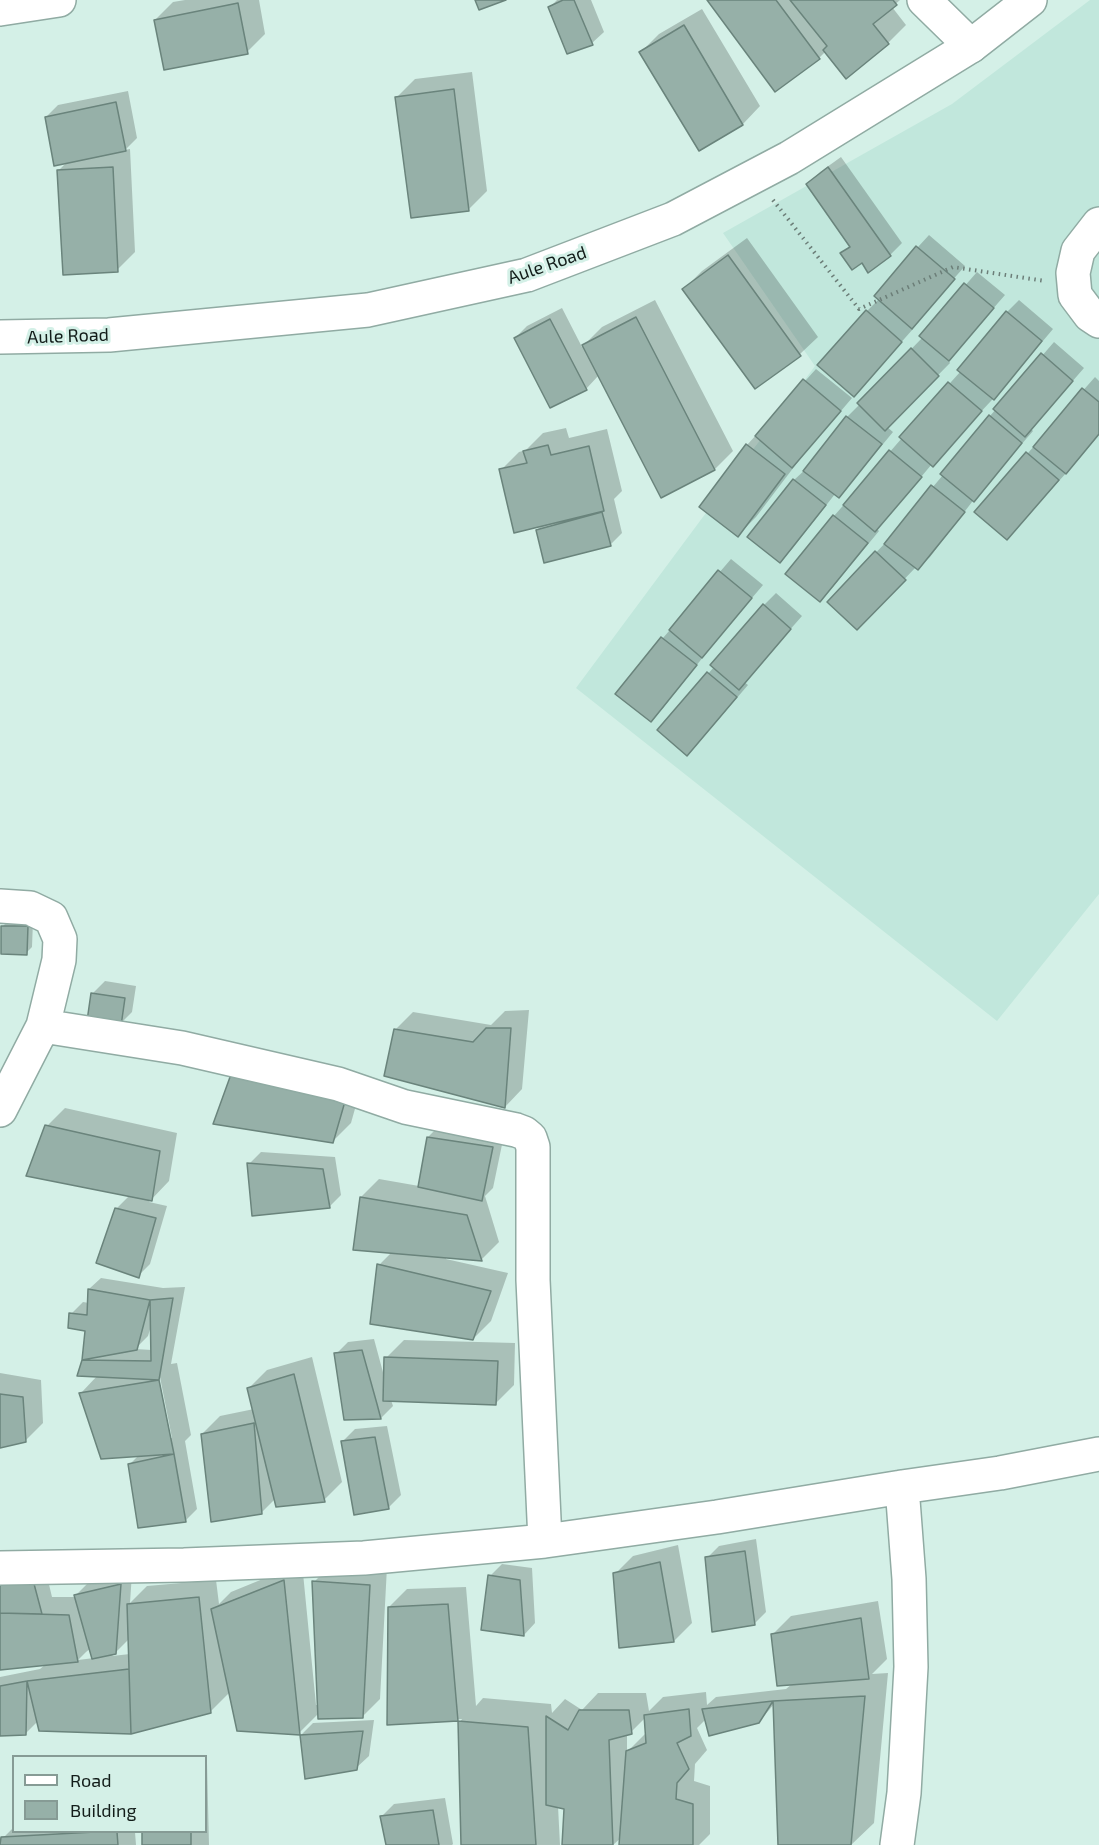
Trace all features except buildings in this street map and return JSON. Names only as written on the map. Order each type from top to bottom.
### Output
[{"type":"street","points":[[0,9],[59,0]]},
{"type":"street","points":[[924,0],[971,46]]},
{"type":"street","name":"Aule Road","points":[[0,337],[109,335],[368,310],[527,275],[673,219],[789,158],[971,46],[1030,0]]},
{"type":"street","points":[[1099,224],[1078,251],[1073,273],[1075,295],[1090,315],[1099,321]]},
{"type":"street","points":[[0,906],[30,908],[51,918],[60,939],[59,960],[43,1026],[0,1110]]},
{"type":"street","points":[[43,1026],[182,1047],[338,1084],[405,1107],[516,1130],[530,1138],[532,1147],[533,1280],[545,1541]]},
{"type":"street","points":[[0,1568],[184,1565],[352,1558],[545,1541],[717,1518],[1000,1473],[1099,1454]]},
{"type":"street","points":[[897,1845],[904,1793],[911,1667],[909,1579],[902,1487]]},
{"type":"path","points":[[754,176],[859,309],[953,267],[1075,286]]},
{"type":"shaded area","points":[[1090,0],[1099,0],[1099,894],[997,1021],[576,688],[815,366],[723,233],[952,104]]}]
